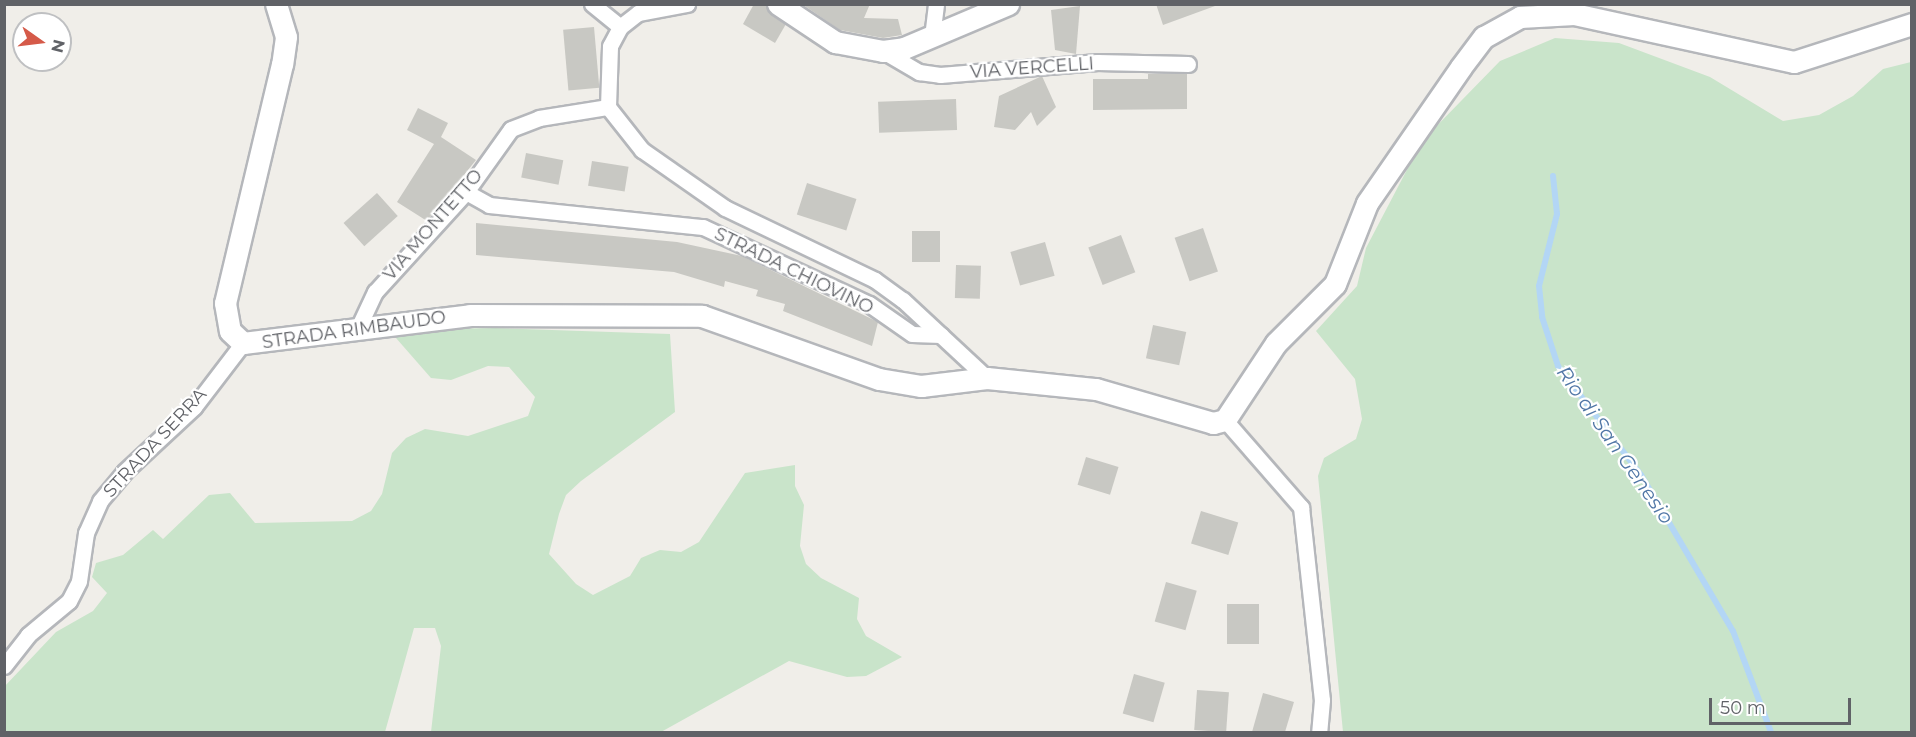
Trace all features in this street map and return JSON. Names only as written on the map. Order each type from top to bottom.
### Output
[{"type":"street","name":"STRADA RIMBAUDO","points":[[276,4],[286,37],[282,64],[225,303],[230,331],[243,343],[359,326],[470,315],[702,316],[879,380],[921,386],[987,378],[1096,389],[1186,418],[1225,420]]},
{"type":"street","points":[[592,4],[620,27]]},
{"type":"street","points":[[608,107],[610,46],[620,27],[638,13],[687,4]]},
{"type":"street","points":[[778,4],[835,42],[893,50],[932,37],[1008,4]]},
{"type":"street","points":[[932,37],[936,4]]},
{"type":"street","points":[[1319,732],[1322,700],[1301,507],[1225,420],[1276,343],[1335,284],[1366,203],[1484,37],[1520,16],[1574,14],[1794,62],[1911,24]]},
{"type":"street","name":"VIA VERCELLI","points":[[893,50],[919,72],[940,75],[1097,62],[1188,64]]},
{"type":"street","name":"VIA MONTETTO","points":[[359,326],[375,292],[466,192],[511,129],[539,118],[608,107]]},
{"type":"street","name":"STRADA CHIOVINO","points":[[608,107],[642,150],[725,208],[875,280],[941,335],[987,378]]},
{"type":"street","name":"STRADA CHIOVINO","points":[[466,192],[489,205],[703,227],[869,304],[912,334],[941,335]]},
{"type":"street","name":"STRADA SERRA","points":[[4,666],[28,635],[69,600],[79,581],[86,532],[100,501],[194,407],[243,343]]},
{"type":"green space","points":[[1555,38],[1619,43],[1710,77],[1783,121],[1819,115],[1853,96],[1883,69],[1911,62],[1911,732],[1343,732],[1318,476],[1324,458],[1356,439],[1362,419],[1355,379],[1316,331],[1357,286],[1366,248],[1422,141],[1500,61]]},
{"type":"green space","points":[[495,328],[670,334],[675,412],[581,481],[566,495],[549,554],[576,584],[593,595],[630,576],[641,558],[660,550],[681,552],[699,542],[745,473],[795,465],[795,486],[804,505],[800,546],[806,564],[821,578],[859,598],[857,619],[866,636],[902,657],[866,676],[847,677],[789,661],[661,732],[431,732],[441,646],[435,628],[414,628],[385,732],[5,732],[4,687],[56,632],[93,611],[107,593],[92,577],[96,563],[123,555],[153,530],[163,539],[209,495],[230,493],[255,523],[352,521],[371,511],[382,494],[392,453],[406,438],[425,429],[468,436],[528,416],[535,397],[509,367],[488,366],[451,380],[431,378],[389,330]]},
{"type":"building","points":[[754,4],[765,4],[786,24],[775,43],[743,24]]},
{"type":"building","points":[[802,4],[870,4],[864,18],[898,19],[902,35],[883,38],[840,30]]},
{"type":"building","points":[[1156,4],[1215,4],[1215,6],[1163,25]]},
{"type":"building","points":[[1080,6],[1076,54],[1055,50],[1051,10]]},
{"type":"building","points":[[594,27],[599,88],[568,90],[563,30]]},
{"type":"building","points":[[1148,74],[1187,74],[1187,109],[1093,110],[1093,79],[1148,79]]},
{"type":"building","points":[[1042,76],[1056,107],[1037,126],[1031,112],[1015,130],[994,127],[999,96]]},
{"type":"building","points":[[956,99],[957,130],[879,133],[878,102]]},
{"type":"building","points":[[418,108],[448,123],[441,137],[476,160],[427,221],[397,202],[434,144],[407,130]]},
{"type":"building","points":[[526,153],[563,160],[559,185],[521,178]]},
{"type":"building","points":[[592,161],[629,167],[625,191],[588,186]]},
{"type":"building","points":[[807,183],[856,199],[846,230],[797,214]]},
{"type":"building","points":[[377,193],[398,216],[364,246],[344,223]]},
{"type":"building","points":[[476,223],[677,242],[742,256],[878,322],[872,346],[783,311],[785,304],[756,296],[758,290],[725,281],[724,287],[674,272],[476,255]]},
{"type":"building","points":[[1203,228],[1218,271],[1190,281],[1175,238]]},
{"type":"building","points":[[912,231],[940,231],[940,262],[912,262]]},
{"type":"building","points":[[1121,235],[1135,272],[1103,285],[1088,248]]},
{"type":"building","points":[[1045,242],[1055,276],[1020,286],[1010,252]]},
{"type":"building","points":[[956,265],[981,266],[980,299],[955,298]]},
{"type":"building","points":[[1153,325],[1186,332],[1179,365],[1146,358]]},
{"type":"building","points":[[1086,457],[1119,467],[1110,495],[1078,485]]},
{"type":"building","points":[[1201,511],[1238,522],[1228,555],[1191,544]]},
{"type":"building","points":[[1166,582],[1197,591],[1185,630],[1155,621]]},
{"type":"building","points":[[1227,604],[1259,604],[1259,644],[1227,644]]},
{"type":"building","points":[[1134,674],[1165,683],[1153,722],[1123,713]]},
{"type":"building","points":[[1197,690],[1229,692],[1226,732],[1194,730]]},
{"type":"building","points":[[1263,693],[1294,702],[1285,732],[1252,732]]},
{"type":"waterway","name":"Rio di San Genesio","points":[[1553,176],[1557,214],[1539,286],[1542,317],[1558,366],[1641,475],[1733,631],[1771,732]]}]
